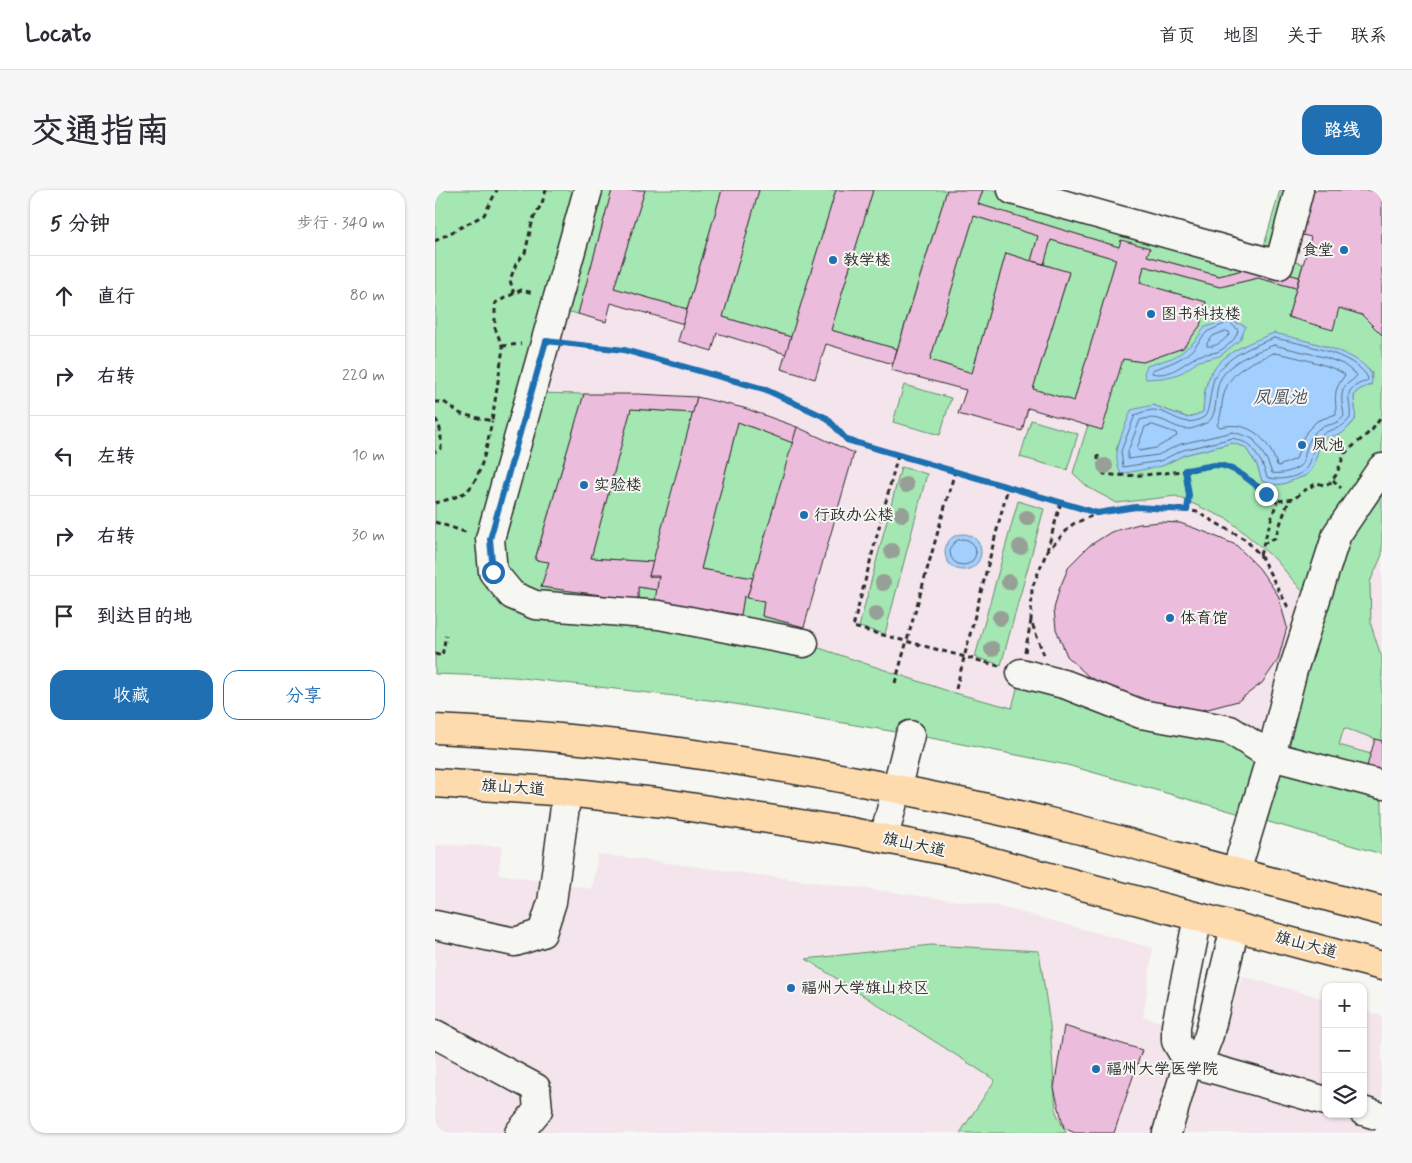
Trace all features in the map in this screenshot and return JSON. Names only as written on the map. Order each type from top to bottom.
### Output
[{"type":"highway","points":[[435,729],[499,733],[651,749],[793,769],[1052,822],[1382,911]]},
{"type":"highway","name":"旗山大道","points":[[435,783],[567,792],[664,803],[883,838],[967,855],[1382,966]]},
{"type":"street","points":[[588,190],[535,342],[490,539],[493,572],[512,595],[535,605],[659,614],[804,643]]},
{"type":"street","points":[[1013,190],[1279,265],[1299,190]]},
{"type":"street","points":[[1236,872],[1271,756],[1293,670],[1337,534],[1382,468]]},
{"type":"street","points":[[1021,672],[1067,684],[1141,714],[1230,730],[1271,756],[1382,785]]},
{"type":"street","points":[[883,838],[910,735]]},
{"type":"street","points":[[435,925],[483,937],[515,942],[542,933],[552,902],[567,792]]},
{"type":"street","points":[[1197,917],[1176,1026],[1176,1041],[1188,1062],[1322,1100]]},
{"type":"street","points":[[1167,1133],[1188,1062],[1203,1051],[1209,1035],[1235,927]]},
{"type":"street","points":[[435,1034],[535,1088],[538,1110],[519,1133]]},
{"type":"street","points":[[1367,1112],[1382,1117]]},
{"type":"path","points":[[435,241],[484,215],[497,190]]},
{"type":"path","points":[[514,294],[510,280],[516,264],[525,253],[533,219],[542,203],[546,190]]},
{"type":"path","points":[[435,502],[448,499],[467,490],[476,476],[484,457],[492,421],[502,346],[495,328],[495,303],[521,290],[536,294]]},
{"type":"path","points":[[502,346],[535,342],[624,350],[764,389],[827,418],[847,440],[1097,513]]},
{"type":"path","points":[[435,402],[443,402],[461,414],[492,421]]},
{"type":"path","points":[[1098,455],[1098,463],[1104,474],[1135,475],[1217,465],[1231,469],[1247,478],[1277,501],[1289,500],[1294,499],[1317,483],[1324,485],[1330,483],[1336,475],[1345,453],[1372,430],[1382,416]]},
{"type":"path","points":[[435,420],[438,423],[441,436],[441,448],[435,452]]},
{"type":"path","points":[[898,455],[853,627],[1021,672],[1031,621],[1032,588],[1047,551],[1061,502]]},
{"type":"path","points":[[1185,470],[1189,495],[1187,510]]},
{"type":"path","points":[[895,683],[955,471]]},
{"type":"path","points":[[956,688],[1008,487]]},
{"type":"path","points":[[1263,545],[1275,538],[1289,500]]},
{"type":"path","points":[[1260,554],[1277,501]]},
{"type":"path","points":[[1047,551],[1073,524],[1097,513],[1136,507],[1197,512],[1246,540],[1260,554],[1287,607],[1307,627]]},
{"type":"path","points":[[435,522],[490,539]]},
{"type":"path","points":[[1031,621],[1044,654],[1067,684]]},
{"type":"path","points":[[435,654],[442,656],[446,635]]},
{"type":"shaded area","points":[[435,190],[1056,190],[1263,249],[1280,190],[1382,190],[1382,854],[1067,765],[936,739],[717,701],[514,677],[435,674]]},
{"type":"shaded area","name":"福州大学旗山校区","points":[[435,845],[502,846],[498,874],[592,889],[598,854],[997,906],[1153,948],[1143,1017],[1222,1039],[1242,976],[1322,998],[1322,1118],[1367,1118],[1367,1011],[1382,1015],[1382,1133],[435,1133]]},
{"type":"green space","points":[[435,190],[612,190],[578,314],[555,308],[532,393],[584,394],[535,559],[549,562],[541,587],[638,599],[638,587],[657,590],[741,615],[744,596],[764,601],[762,616],[804,627],[804,643],[951,692],[1012,708],[1021,673],[1270,755],[1314,605],[1275,559],[1229,520],[1176,496],[1117,503],[1089,488],[1073,473],[1088,425],[1123,359],[1143,362],[1183,348],[1200,326],[1206,302],[1140,283],[1144,266],[1220,287],[1258,278],[1296,288],[1288,317],[1339,308],[1362,315],[1382,335],[1382,555],[1370,582],[1371,625],[1382,656],[1382,741],[1344,728],[1339,745],[1371,754],[1382,785],[1382,854],[1067,765],[936,739],[717,701],[514,677],[435,674]],"holes":[[[1274,333],[1338,351],[1361,364],[1372,373],[1371,385],[1355,394],[1355,420],[1347,429],[1329,436],[1322,442],[1307,475],[1283,484],[1262,481],[1257,465],[1245,447],[1232,443],[1184,455],[1162,466],[1116,450],[1123,432],[1153,405],[1189,418],[1203,412],[1207,382],[1220,362],[1246,345]]]},
{"type":"green space","points":[[645,190],[722,190],[687,309],[614,288]]},
{"type":"green space","points":[[759,190],[836,190],[791,337],[723,317]]},
{"type":"green space","points":[[873,190],[947,190],[897,349],[831,330]]},
{"type":"green space","points":[[983,190],[1056,190],[1263,249],[1280,190],[1299,190],[1281,258],[1303,264],[1299,277],[1259,266],[1219,276],[1147,256],[1150,248],[1119,247],[978,204]]},
{"type":"green space","points":[[974,216],[1038,236],[1031,261],[1006,253],[972,373],[930,360]]},
{"type":"green space","points":[[1051,240],[1116,259],[1074,401],[1033,389],[1069,273],[1044,264]]},
{"type":"green space","points":[[904,385],[951,398],[940,435],[893,422]]},
{"type":"green space","points":[[631,409],[693,413],[653,562],[591,558]]},
{"type":"green space","points":[[1031,420],[1078,434],[1067,470],[1020,457]]},
{"type":"green space","points":[[738,422],[793,443],[753,578],[701,569]]},
{"type":"green space","points":[[901,467],[927,474],[885,634],[859,627]]},
{"type":"green space","points":[[1018,501],[1044,509],[1001,665],[975,657]]},
{"type":"green space","points":[[931,945],[1039,951],[1050,1025],[1056,1112],[1066,1133],[960,1133],[995,1080],[806,959]]},
{"type":"water","points":[[1229,316],[1236,318],[1236,323],[1246,326],[1240,340],[1220,356],[1199,361],[1176,375],[1146,379],[1144,373],[1147,366],[1172,358],[1182,352],[1195,341],[1205,327]]},
{"type":"water","name":"凤凰池","points":[[1274,333],[1334,349],[1363,364],[1371,374],[1371,385],[1355,394],[1355,420],[1343,433],[1326,438],[1320,444],[1313,468],[1307,475],[1283,484],[1273,485],[1262,481],[1257,465],[1245,447],[1232,443],[1184,455],[1162,466],[1121,474],[1118,466],[1117,450],[1131,410],[1153,405],[1188,418],[1203,412],[1207,382],[1220,362],[1237,350]]},
{"type":"water","points":[[963,534],[970,535],[976,539],[980,545],[980,559],[976,565],[970,569],[963,570],[956,569],[950,565],[946,559],[945,552],[946,545],[950,539],[956,535]]},
{"type":"building","points":[[612,190],[645,190],[614,288],[687,309],[684,324],[611,303],[606,322],[578,314]]},
{"type":"building","points":[[722,190],[759,190],[723,317],[791,337],[786,354],[717,333],[712,351],[678,341]]},
{"type":"building","name":"教学楼","points":[[836,190],[873,190],[831,330],[897,349],[893,364],[826,344],[815,379],[781,369]]},
{"type":"building","name":"图书科技楼","points":[[947,190],[983,190],[978,204],[1119,247],[1121,240],[1150,248],[1147,256],[1219,276],[1259,266],[1299,277],[1296,288],[1258,278],[1220,287],[1144,266],[1140,283],[1206,302],[1200,326],[1183,348],[1143,362],[1123,359],[1102,430],[1028,408],[1022,431],[958,414],[966,390],[891,370]],"holes":[[[974,216],[1038,236],[1031,261],[1006,253],[972,373],[930,360]],[[1051,240],[1116,259],[1074,401],[1033,389],[1069,272],[1032,261],[1044,264]]]},
{"type":"building","name":"食堂","points":[[1310,190],[1382,190],[1382,335],[1362,315],[1339,308],[1333,330],[1288,317],[1311,237],[1298,234]]},
{"type":"building","name":"实验楼","points":[[584,394],[697,397],[693,413],[631,409],[591,558],[653,562],[649,576],[659,576],[657,590],[638,587],[638,600],[541,587],[549,562],[535,560]]},
{"type":"building","name":"实验楼","points":[[697,397],[744,408],[797,427],[793,443],[738,422],[701,569],[753,578],[747,598],[744,596],[741,615],[655,601],[659,576],[649,576]]},
{"type":"building","name":"行政办公楼","points":[[797,427],[854,453],[804,627],[762,616],[764,601],[747,598]]},
{"type":"building","name":"体育馆","points":[[1180,523],[1236,545],[1259,568],[1278,595],[1287,627],[1278,660],[1262,683],[1238,701],[1208,709],[1180,713],[1111,691],[1088,676],[1067,656],[1056,629],[1054,609],[1059,590],[1069,566],[1089,546],[1111,532],[1139,524]]},
{"type":"building","points":[[1375,739],[1382,741],[1382,785],[1363,780]]},
{"type":"building","name":"福州大学医学院","points":[[1064,1026],[1142,1050],[1114,1133],[1075,1133],[1064,1128],[1054,1088]]},
{"type":"place","name":"食堂","points":[[1344,250]]},
{"type":"place","name":"教学楼","points":[[833,260]]},
{"type":"place","name":"图书科技楼","points":[[1151,314]]},
{"type":"place","name":"凤池","points":[[1302,445]]},
{"type":"place","name":"实验楼","points":[[584,485]]},
{"type":"place","name":"行政办公楼","points":[[804,515]]},
{"type":"place","name":"体育馆","points":[[1170,618]]},
{"type":"place","name":"福州大学旗山校区","points":[[791,988]]},
{"type":"place","name":"福州大学医学院","points":[[1096,1069]]},
{"type":"route","points":[[493,572],[490,539],[546,341],[624,350],[764,389],[827,418],[847,440],[1097,513],[1136,507],[1187,510],[1189,495],[1185,470],[1217,465],[1231,469],[1247,478],[1266,494]]}]
